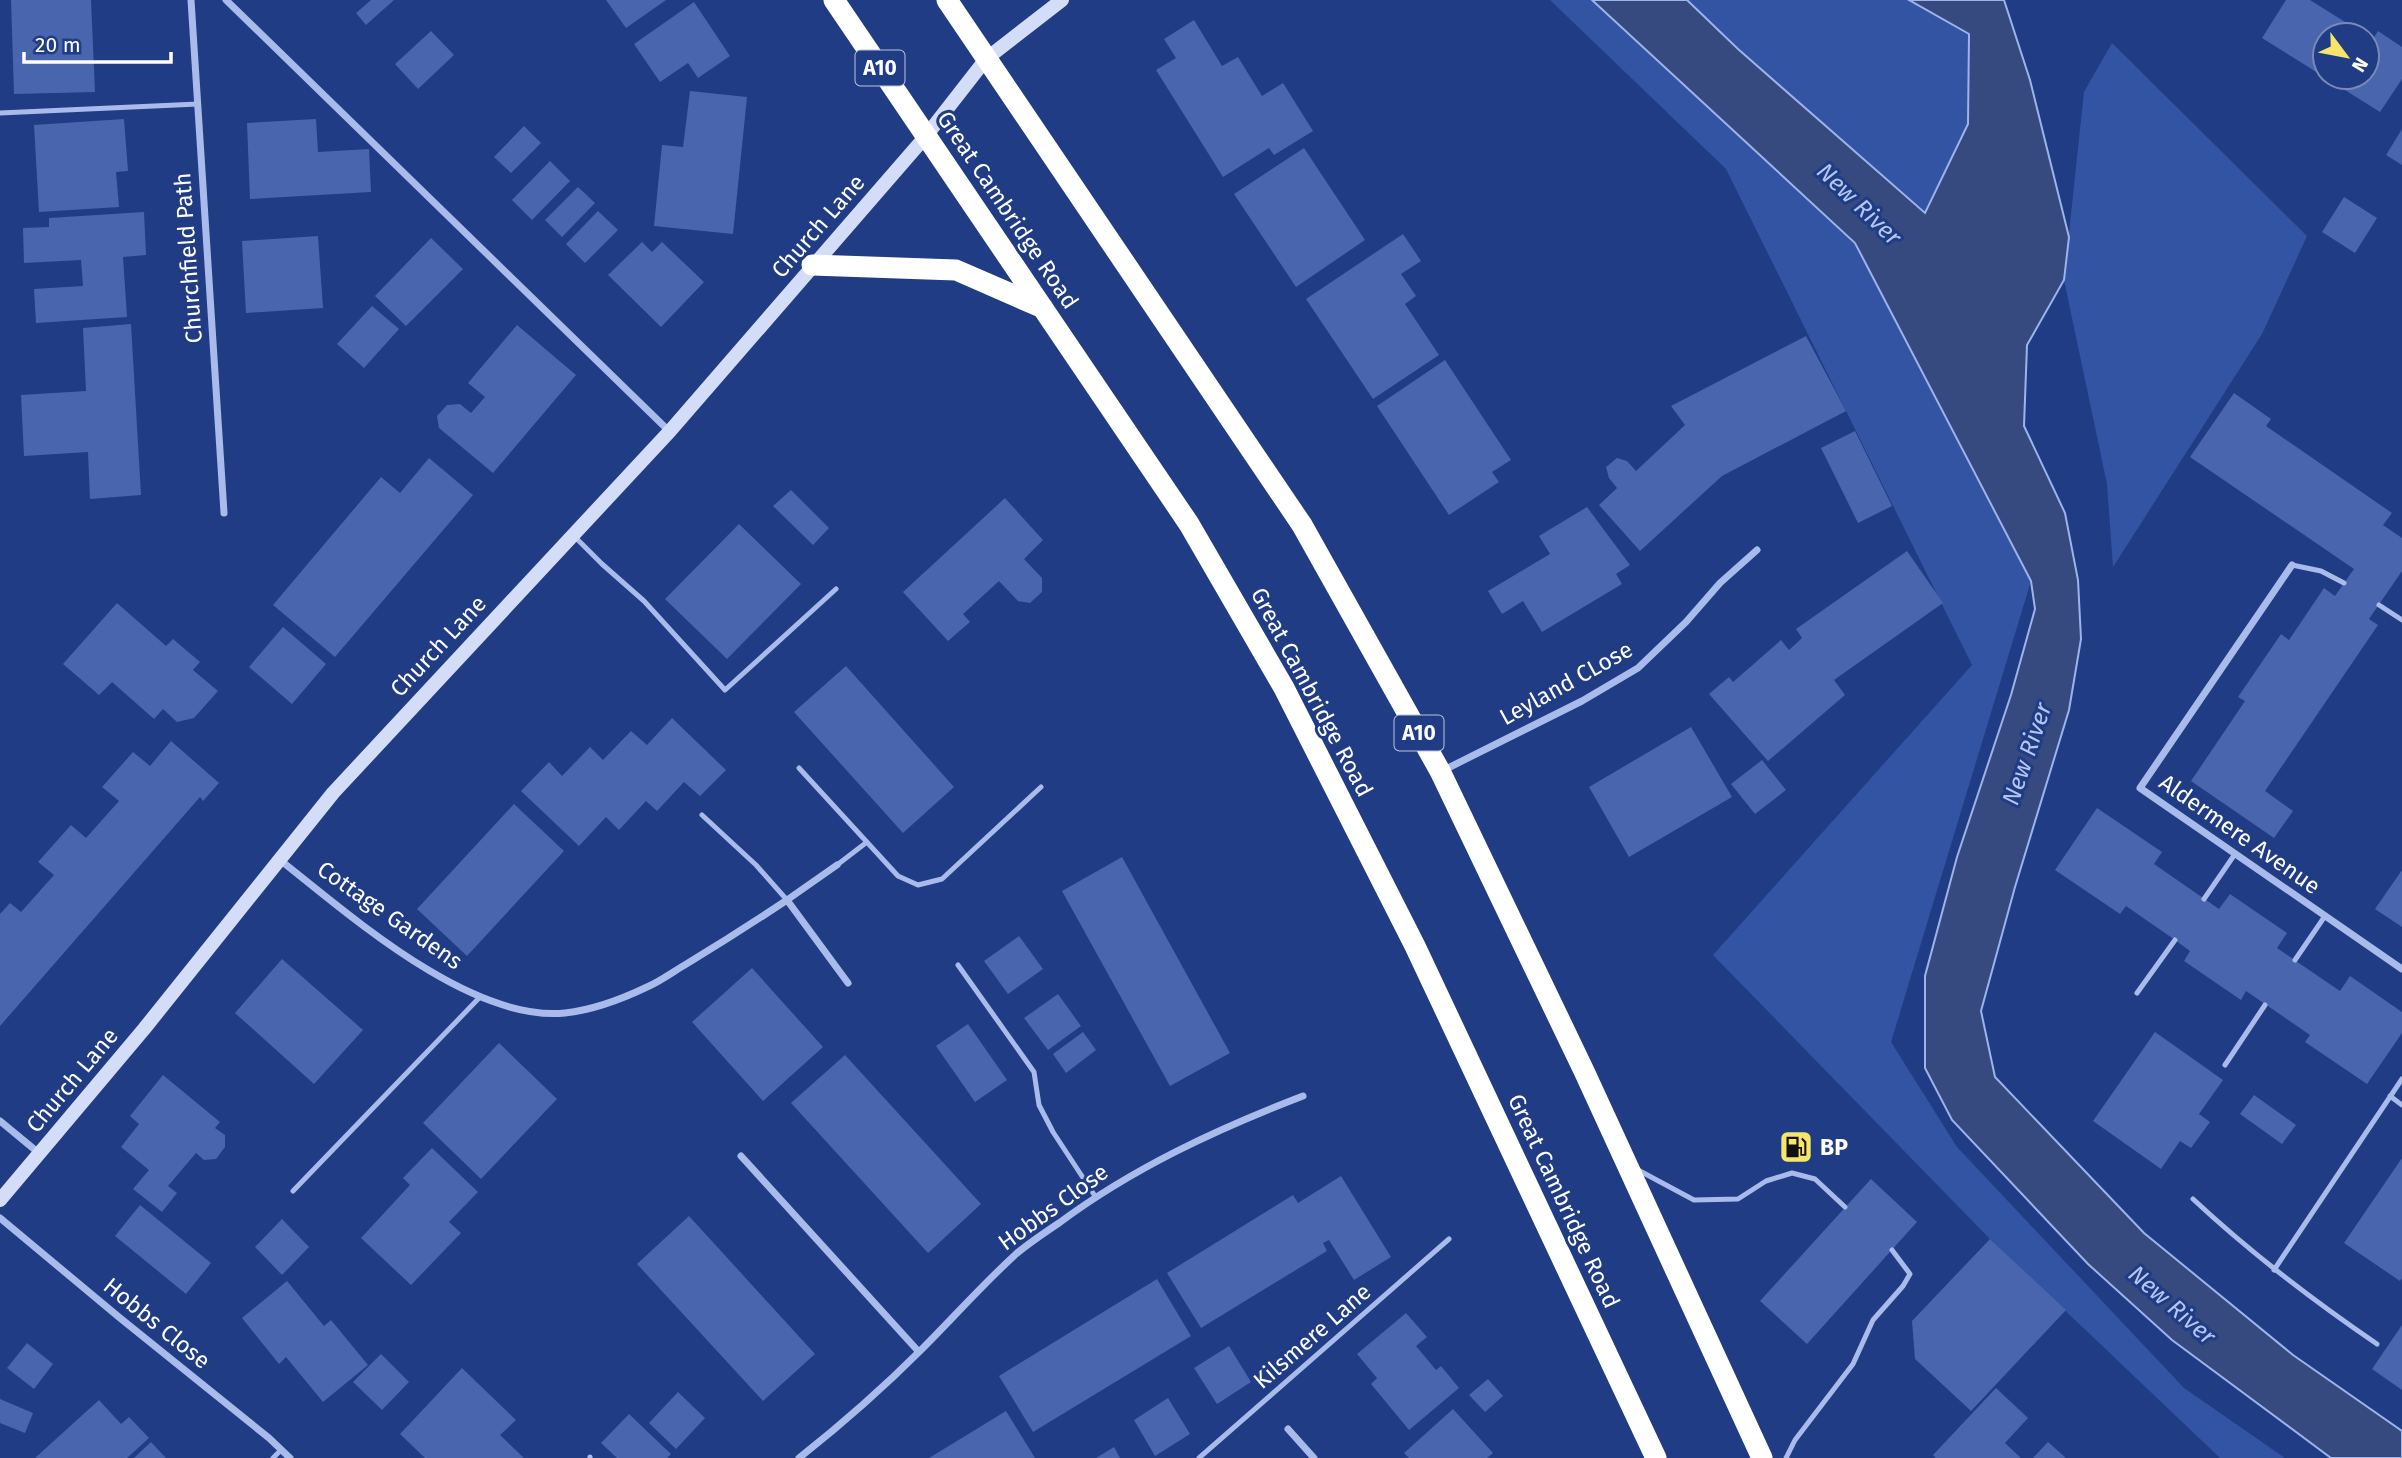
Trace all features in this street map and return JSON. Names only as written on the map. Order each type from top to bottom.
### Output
[{"type":"highway","name":"Great Cambridge Road","points":[[834,0],[1189,524],[1283,688],[1415,946],[1656,1458]]},
{"type":"highway","name":"A10","points":[[947,0],[1302,524],[1440,771],[1762,1458]]},
{"type":"highway","points":[[812,265],[956,270],[1043,308]]},
{"type":"street","name":"Churchfield Path","points":[[191,0],[224,513]]},
{"type":"street","points":[[226,0],[670,431]]},
{"type":"street","points":[[986,59],[1062,0]]},
{"type":"street","name":"Church Lane","points":[[0,1200],[41,1155],[343,783],[670,431],[926,136],[986,59]]},
{"type":"street","name":"Leyland CLose","points":[[1440,771],[1582,701],[1638,668],[1686,622],[1720,583],[1756,550]]},
{"type":"street","name":"Aldermere Avenue","points":[[2292,565],[2140,788],[2402,969]]},
{"type":"street","name":"Cottage Gardens","points":[[280,860],[409,957],[480,997],[502,1005],[565,1013],[608,1003],[649,986],[787,900],[837,865]]},
{"type":"street","points":[[787,900],[848,983]]},
{"type":"street","name":"Hobbs Close","points":[[799,1458],[839,1426],[919,1352],[1017,1254],[1095,1196],[1139,1170],[1208,1136],[1303,1096]]},
{"type":"street","points":[[0,1121],[41,1155]]},
{"type":"street","points":[[741,1156],[919,1352]]},
{"type":"street","name":"Hobbs Close","points":[[0,1218],[290,1458]]},
{"type":"street","points":[[1288,1429],[1314,1458]]},
{"type":"lane","points":[[0,113],[198,104]]},
{"type":"lane","points":[[573,535],[645,601],[724,690],[836,589]]},
{"type":"lane","points":[[2292,565],[2320,571],[2344,583]]},
{"type":"lane","points":[[2379,606],[2402,620]]},
{"type":"lane","points":[[799,768],[898,876],[918,885],[942,879],[1041,787]]},
{"type":"lane","points":[[702,815],[756,865],[787,900]]},
{"type":"lane","points":[[837,865],[867,842]]},
{"type":"lane","points":[[2204,899],[2235,854]]},
{"type":"lane","points":[[2295,960],[2325,916]]},
{"type":"lane","points":[[2137,993],[2175,940]]},
{"type":"lane","points":[[958,965],[1034,1072],[1040,1105],[1053,1132],[1095,1196]]},
{"type":"lane","points":[[293,1191],[480,997]]},
{"type":"lane","points":[[2225,1065],[2265,1004]]},
{"type":"lane","points":[[2274,1270],[2402,1079]]},
{"type":"lane","points":[[2390,1096],[2402,1105]]},
{"type":"lane","points":[[1626,1163],[1694,1200],[1738,1199],[1766,1181],[1792,1173],[1815,1179],[1845,1207]]},
{"type":"lane","points":[[2193,1199],[2274,1270],[2377,1344]]},
{"type":"lane","name":"Kilsmere Lane","points":[[1199,1458],[1448,1239]]},
{"type":"lane","points":[[1786,1458],[1795,1440],[1853,1364],[1872,1320],[1903,1286],[1910,1274],[1892,1250]]},
{"type":"lane","points":[[273,1458],[282,1450]]},
{"type":"shaded area","points":[[1550,0],[1592,0],[1855,243],[2031,581],[1891,1042],[1957,1147],[2184,1388],[2285,1458],[2220,1458],[1990,1239],[1713,955],[1972,665],[1726,169]]},
{"type":"shaded area","points":[[1687,0],[1909,0],[1969,34],[1969,124],[1926,213],[1738,49]]},
{"type":"shaded area","points":[[2112,43],[2307,236],[2262,334],[2113,567],[2107,484],[2064,280],[2084,92]]},
{"type":"water","name":"New River","points":[[1592,0],[1687,0],[1738,49],[1925,213],[1968,124],[1969,34],[1909,0],[2004,0],[2030,80],[2069,237],[2064,280],[2027,345],[2024,426],[2065,513],[2078,580],[2081,639],[2069,710],[2015,887],[1981,1011],[1995,1077],[2144,1233],[2293,1355],[2402,1431],[2402,1458],[2331,1458],[2172,1340],[2088,1264],[1952,1120],[1925,1068],[1925,976],[1957,857],[2011,695],[2035,609],[2031,581],[1855,243]]},
{"type":"building","points":[[11,0],[91,0],[95,92],[14,94]]},
{"type":"building","points":[[371,0],[394,0],[366,25],[356,13]]},
{"type":"building","points":[[606,0],[666,0],[626,28]]},
{"type":"building","points":[[2286,0],[2310,0],[2344,21],[2311,21],[2311,69],[2262,38]]},
{"type":"building","points":[[694,2],[730,56],[698,78],[688,63],[660,82],[634,44]]},
{"type":"building","points":[[1194,20],[1222,66],[1238,57],[1262,96],[1283,83],[1313,131],[1274,155],[1269,148],[1223,177],[1156,70],[1176,58],[1164,39]]},
{"type":"building","points":[[431,31],[454,55],[418,89],[395,64]]},
{"type":"building","points":[[2381,33],[2402,47],[2402,79],[2380,112],[2347,91],[2381,91]]},
{"type":"building","points":[[690,91],[747,97],[733,234],[654,226],[662,145],[683,147]]},
{"type":"building","points":[[124,119],[128,171],[116,172],[119,207],[39,212],[34,125]]},
{"type":"building","points":[[316,119],[318,152],[369,149],[371,192],[250,199],[247,123]]},
{"type":"building","points":[[524,126],[541,143],[511,173],[494,157]]},
{"type":"building","points":[[2402,129],[2402,165],[2386,155]]},
{"type":"building","points":[[1304,148],[1365,240],[1296,287],[1234,194]]},
{"type":"building","points":[[550,161],[570,181],[532,220],[512,200]]},
{"type":"building","points":[[578,187],[595,203],[562,237],[545,220]]},
{"type":"building","points":[[2344,197],[2377,218],[2355,253],[2322,232]]},
{"type":"building","points":[[598,211],[618,230],[585,263],[566,244]]},
{"type":"building","points":[[144,212],[146,255],[123,257],[127,317],[36,323],[34,289],[83,286],[81,260],[24,263],[23,228],[49,227],[49,218]]},
{"type":"building","points":[[1403,234],[1421,261],[1401,274],[1416,296],[1405,304],[1439,355],[1373,399],[1306,299]]},
{"type":"building","points":[[318,236],[323,308],[246,313],[242,241]]},
{"type":"building","points":[[431,238],[463,269],[406,326],[375,296]]},
{"type":"building","points":[[642,242],[652,252],[662,242],[704,282],[661,327],[608,275]]},
{"type":"building","points":[[372,306],[399,329],[364,368],[337,344]]},
{"type":"building","points":[[131,324],[141,495],[90,499],[88,452],[24,456],[21,395],[86,391],[83,328]]},
{"type":"building","points":[[517,325],[576,375],[493,473],[439,428],[437,416],[447,405],[460,404],[471,413],[485,397],[468,383]]},
{"type":"building","points":[[1806,336],[1846,411],[1722,476],[1640,551],[1599,505],[1617,488],[1609,478],[1606,467],[1617,458],[1627,461],[1636,471],[1685,425],[1671,406]]},
{"type":"building","points":[[1445,360],[1511,460],[1492,472],[1499,482],[1449,515],[1377,406]]},
{"type":"building","points":[[2234,393],[2271,419],[2266,426],[2392,513],[2383,525],[2402,538],[2402,571],[2369,619],[2378,625],[2265,791],[2293,811],[2274,838],[2191,781],[2245,701],[2238,697],[2281,634],[2289,640],[2324,588],[2335,596],[2354,569],[2190,457]]},
{"type":"building","points":[[1855,431],[1892,506],[1858,523],[1821,448]]},
{"type":"building","points":[[429,458],[473,495],[335,657],[273,605],[381,477],[400,493]]},
{"type":"building","points":[[791,490],[829,528],[813,545],[773,506]]},
{"type":"building","points":[[1005,498],[1043,540],[1024,559],[1042,578],[1042,592],[1030,603],[1018,601],[999,581],[963,614],[970,622],[948,641],[903,592]]},
{"type":"building","points":[[1587,507],[1630,565],[1616,574],[1622,584],[1542,632],[1523,601],[1502,614],[1488,591],[1550,554],[1539,536]]},
{"type":"building","points":[[739,524],[801,584],[727,659],[665,599]]},
{"type":"building","points":[[1907,551],[1943,603],[1834,680],[1845,695],[1768,761],[1709,694],[1729,677],[1733,682],[1781,640],[1789,650],[1802,638],[1796,629]]},
{"type":"building","points":[[117,603],[166,646],[173,639],[200,662],[193,670],[218,691],[194,718],[177,722],[163,709],[154,719],[112,682],[99,695],[63,664]]},
{"type":"building","points":[[283,627],[326,664],[292,704],[249,667]]},
{"type":"building","points":[[846,666],[954,787],[903,833],[794,712]]},
{"type":"building","points":[[672,718],[726,770],[700,796],[684,782],[657,811],[646,801],[619,830],[606,817],[579,846],[521,791],[549,762],[562,776],[590,747],[603,760],[631,731],[647,745]]},
{"type":"building","points":[[1691,727],[1732,797],[1629,857],[1589,787]]},
{"type":"building","points":[[171,741],[219,783],[203,801],[200,797],[0,1026],[0,914],[10,903],[21,912],[54,875],[38,862],[71,825],[86,838],[119,801],[102,787],[133,752],[150,766]]},
{"type":"building","points":[[1762,760],[1786,790],[1755,814],[1731,784]]},
{"type":"building","points":[[514,804],[564,851],[467,956],[417,909]]},
{"type":"building","points":[[2097,808],[2162,852],[2154,864],[2219,909],[2230,894],[2287,933],[2277,948],[2340,991],[2350,976],[2402,1012],[2402,1033],[2367,1084],[2305,1042],[2310,1035],[2246,991],[2241,1000],[2184,961],[2190,951],[2126,906],[2120,914],[2055,870]]},
{"type":"building","points":[[1122,857],[1230,1053],[1170,1086],[1062,891]]},
{"type":"building","points":[[2402,870],[2402,927],[2375,909]]},
{"type":"building","points":[[1019,936],[1043,969],[1008,994],[984,961]]},
{"type":"building","points":[[282,959],[363,1030],[314,1084],[235,1013]]},
{"type":"building","points":[[752,968],[823,1047],[763,1101],[692,1022]]},
{"type":"building","points":[[1058,994],[1081,1026],[1048,1050],[1024,1018]]},
{"type":"building","points":[[968,1024],[1007,1080],[975,1102],[936,1046]]},
{"type":"building","points":[[1083,1032],[1096,1050],[1066,1073],[1053,1054]]},
{"type":"building","points":[[2155,1032],[2223,1080],[2199,1114],[2210,1122],[2191,1148],[2180,1141],[2161,1169],[2093,1121]]},
{"type":"building","points":[[499,1043],[557,1099],[481,1179],[423,1123]]},
{"type":"building","points":[[845,1055],[981,1204],[928,1253],[791,1103]]},
{"type":"building","points":[[163,1075],[220,1122],[215,1128],[225,1135],[225,1147],[216,1159],[204,1160],[196,1153],[168,1186],[177,1193],[162,1212],[133,1189],[149,1170],[121,1147],[139,1124],[130,1116]]},
{"type":"building","points":[[2254,1095],[2296,1125],[2282,1144],[2240,1114]]},
{"type":"building","points":[[432,1148],[478,1192],[449,1222],[461,1233],[411,1285],[361,1238],[410,1185],[403,1178]]},
{"type":"building","points":[[2402,1158],[2402,1278],[2400,1281],[2344,1243]]},
{"type":"building","points":[[1341,1176],[1391,1257],[1354,1280],[1329,1240],[1323,1243],[1327,1251],[1201,1328],[1167,1273],[1293,1195],[1298,1203]]},
{"type":"building","points":[[1871,1179],[1917,1222],[1807,1344],[1760,1301]]},
{"type":"building","points":[[140,1205],[211,1263],[186,1294],[115,1236]]},
{"type":"building","points":[[689,1216],[815,1354],[763,1401],[637,1264]]},
{"type":"building","points":[[282,1219],[309,1247],[282,1275],[255,1247]]},
{"type":"building","points":[[1990,1239],[2066,1310],[1971,1411],[1915,1359],[1912,1321]]},
{"type":"building","points":[[1157,1279],[1191,1336],[1033,1432],[999,1376]]},
{"type":"building","points":[[287,1281],[324,1326],[331,1320],[368,1365],[323,1402],[286,1357],[279,1364],[242,1318]]},
{"type":"building","points":[[1406,1313],[1427,1337],[1416,1346],[1436,1370],[1441,1366],[1459,1388],[1409,1430],[1371,1384],[1377,1378],[1357,1354]]},
{"type":"building","points":[[2402,1325],[2402,1390],[2372,1369]]},
{"type":"building","points":[[27,1343],[53,1364],[34,1389],[7,1368]]},
{"type":"building","points":[[1229,1346],[1251,1382],[1217,1404],[1194,1368]]},
{"type":"building","points":[[381,1354],[409,1382],[382,1410],[353,1382]]},
{"type":"building","points":[[462,1368],[516,1420],[500,1435],[524,1458],[425,1458],[400,1434]]},
{"type":"building","points":[[1488,1379],[1503,1396],[1485,1412],[1469,1395]]},
{"type":"building","points":[[1996,1388],[2028,1418],[2005,1443],[2021,1458],[1936,1458],[1933,1455]]},
{"type":"building","points":[[678,1392],[705,1418],[676,1449],[649,1423]]},
{"type":"building","points":[[1168,1398],[1190,1434],[1155,1456],[1134,1420]]},
{"type":"building","points":[[0,1399],[33,1413],[25,1433],[0,1423]]},
{"type":"building","points":[[99,1400],[121,1424],[129,1417],[149,1438],[127,1458],[35,1458]]},
{"type":"building","points":[[1453,1409],[1493,1453],[1487,1458],[1409,1458],[1404,1453]]},
{"type":"building","points":[[1006,1411],[1035,1458],[929,1458],[975,1430]]},
{"type":"building","points":[[629,1414],[671,1454],[667,1458],[617,1458],[601,1443]]},
{"type":"building","points":[[151,1442],[166,1458],[134,1458]]},
{"type":"building","points":[[2048,1442],[2066,1458],[2033,1458]]},
{"type":"building","points":[[1114,1447],[1120,1458],[1096,1458]]},
{"type":"place","name":"BP","points":[[1796,1147]]}]
